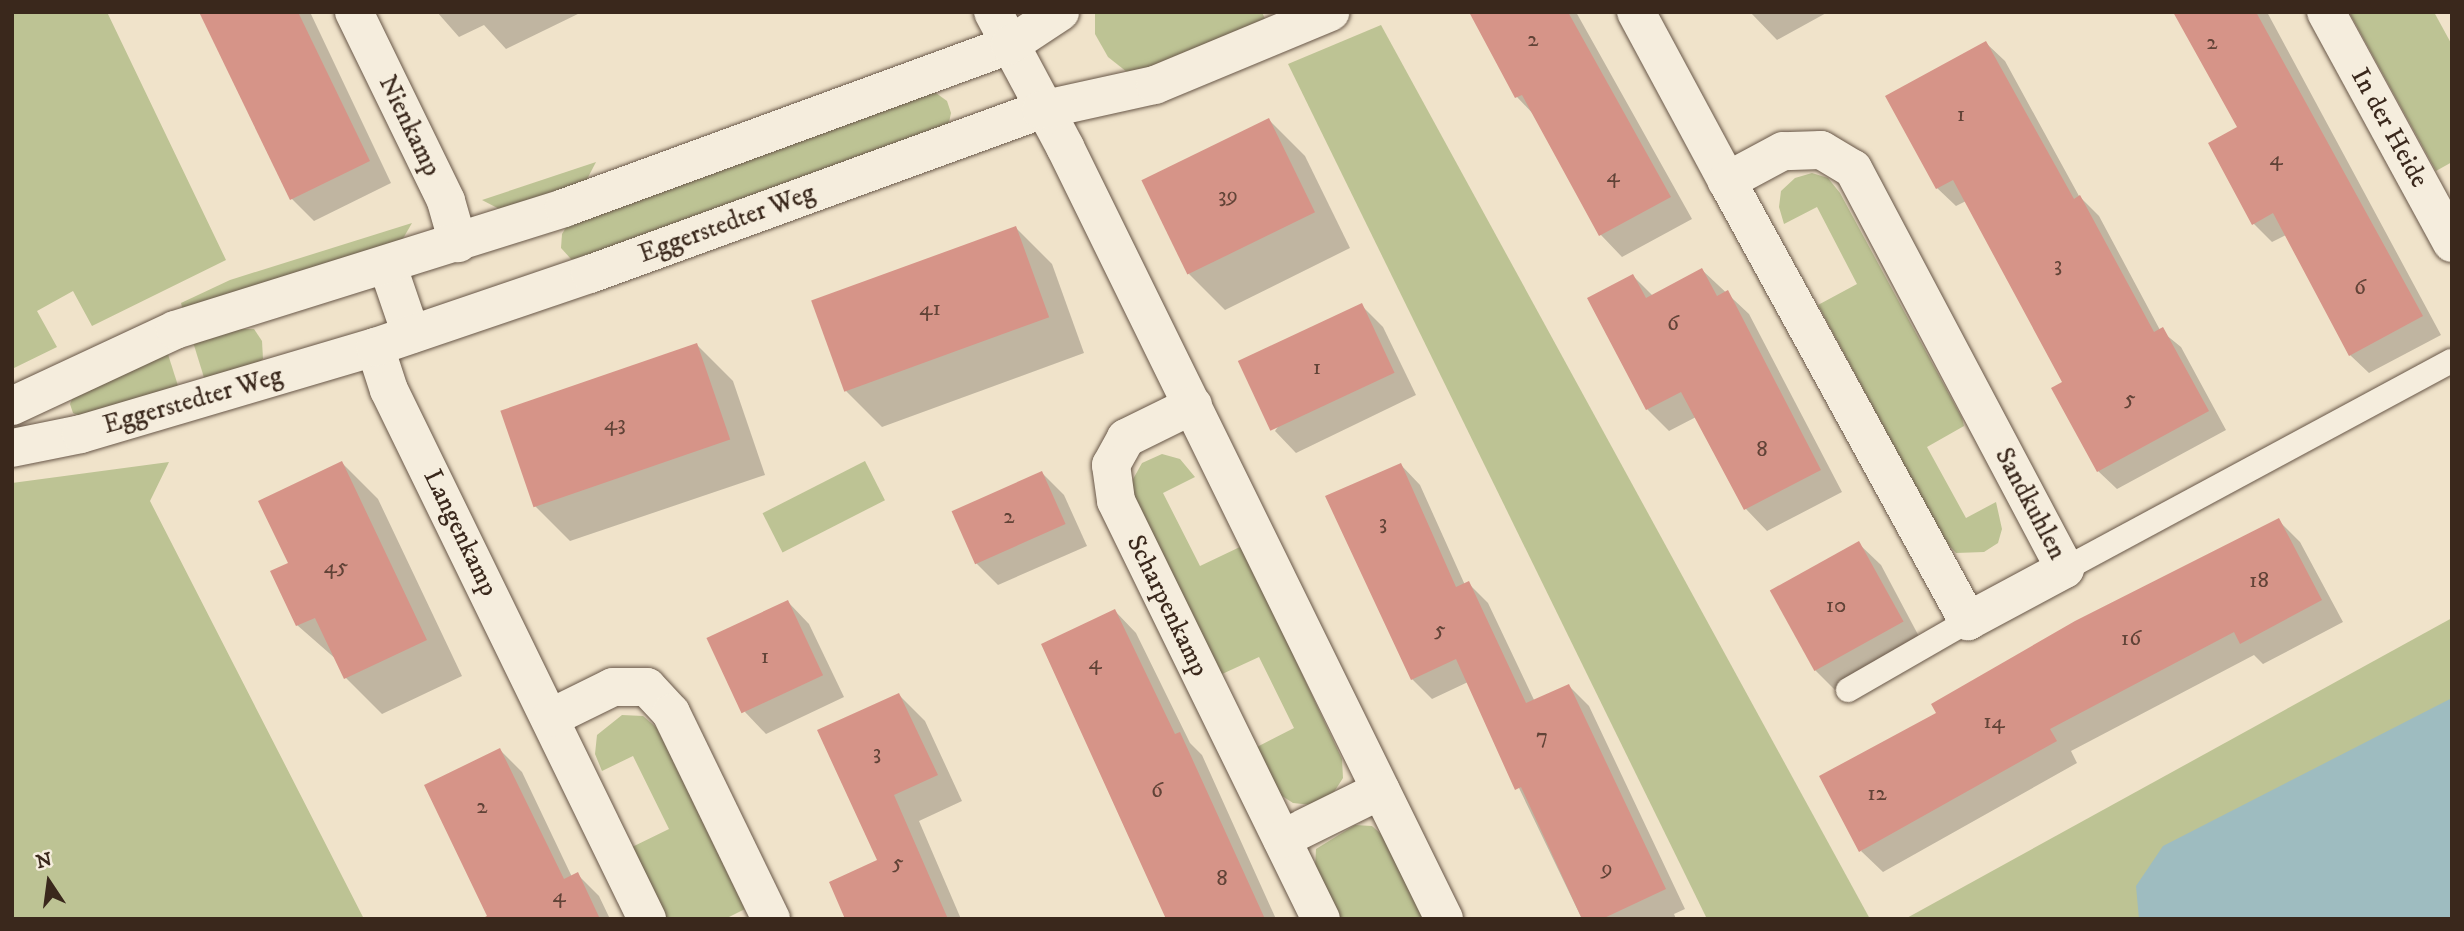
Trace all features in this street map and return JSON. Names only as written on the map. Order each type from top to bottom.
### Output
[{"type":"street","name":"Nienkamp","points":[[354,12],[446,201],[458,243]]},
{"type":"street","points":[[12,406],[174,330],[387,267],[564,208],[1002,29],[1060,12]]},
{"type":"street","name":"Eggerstedter Weg","points":[[12,448],[81,434],[375,347],[590,274],[1041,110],[1156,85],[1330,12]]},
{"type":"street","points":[[1636,12],[1968,621]]},
{"type":"street","name":"In der Heide","points":[[2326,12],[2452,243]]},
{"type":"street","points":[[1002,29],[1041,110],[1065,147],[1444,919]]},
{"type":"street","name":"Sandkuhlen","points":[[1727,181],[1783,151],[1821,150],[1853,169],[2065,569],[1968,621]]},
{"type":"street","points":[[387,267],[411,334]]},
{"type":"street","name":"Langenkamp","points":[[375,347],[389,390],[648,919]]},
{"type":"street","name":"Scharpenkamp","points":[[1193,405],[1126,438],[1111,465],[1115,501],[1321,919]]},
{"type":"street","points":[[550,718],[613,687],[647,687],[671,713],[771,919]]},
{"type":"street","points":[[1282,839],[1381,790]]},
{"type":"lane","points":[[2065,569],[2452,361]]},
{"type":"lane","points":[[1848,690],[1968,621]]},
{"type":"green space","points":[[12,12],[107,12],[226,260],[92,326],[73,291],[37,311],[57,347],[12,369]]},
{"type":"green space","points":[[1095,12],[1262,12],[1265,19],[1151,70],[1127,72],[1108,57],[1095,34]]},
{"type":"green space","points":[[2349,12],[2434,12],[2452,45],[2452,162],[2436,171]]},
{"type":"green space","points":[[1381,25],[1870,919],[1707,919],[1288,64]]},
{"type":"green space","points":[[918,92],[936,93],[947,101],[951,113],[948,127],[588,263],[571,259],[561,248],[562,234],[570,221]]},
{"type":"green space","points":[[596,162],[584,185],[505,212],[482,200]]},
{"type":"green space","points":[[1812,173],[1828,178],[1840,193],[1962,418],[1964,426],[1927,447],[1966,518],[1996,502],[2002,529],[1998,543],[1984,552],[1956,553],[1945,541],[1818,305],[1857,284],[1817,207],[1784,224],[1779,207],[1781,191],[1795,178]]},
{"type":"green space","points":[[412,223],[397,249],[183,311],[181,303],[230,280]]},
{"type":"green space","points":[[237,329],[254,329],[262,341],[263,359],[250,370],[206,384],[193,342]]},
{"type":"green space","points":[[166,348],[180,392],[84,418],[73,413],[70,404],[75,392]]},
{"type":"green space","points":[[1162,454],[1180,459],[1195,477],[1163,493],[1200,566],[1242,546],[1342,759],[1343,778],[1332,795],[1312,805],[1293,803],[1276,792],[1255,748],[1294,728],[1259,657],[1220,675],[1135,503],[1132,481],[1142,463]]},
{"type":"green space","points":[[865,461],[885,500],[783,552],[763,513]]},
{"type":"green space","points":[[169,462],[150,501],[364,919],[12,919],[12,483]]},
{"type":"green space","points":[[2452,618],[2452,919],[1905,919]]},
{"type":"green space","points":[[622,715],[643,716],[657,728],[745,909],[725,919],[662,919],[628,849],[669,829],[633,756],[602,771],[595,754],[597,735]]},
{"type":"green space","points":[[1355,825],[1372,826],[1383,836],[1424,919],[1339,919],[1315,868],[1316,849]]},
{"type":"water","points":[[2452,698],[2452,919],[2139,919],[2136,886],[2163,846]]},
{"type":"building","points":[[199,12],[298,12],[370,161],[290,200]]},
{"type":"building","points":[[1469,12],[1568,12],[1671,197],[1599,236],[1522,95],[1515,98]]},
{"type":"building","points":[[2173,12],[2256,12],[2423,316],[2349,356],[2273,213],[2252,225],[2208,143],[2237,127]]},
{"type":"building","points":[[1986,41],[2074,199],[2080,195],[2154,332],[2163,327],[2209,411],[2097,472],[2051,388],[2062,382],[1953,180],[1936,189],[1885,96]]},
{"type":"building","points":[[1269,118],[1315,212],[1187,275],[1141,180]]},
{"type":"building","points":[[1016,226],[1049,317],[844,392],[811,301]]},
{"type":"building","points":[[1702,268],[1717,296],[1728,290],[1821,470],[1744,510],[1681,392],[1646,410],[1587,298],[1633,274],[1646,298]]},
{"type":"building","points":[[1362,303],[1395,373],[1270,431],[1238,361]]},
{"type":"building","points":[[697,343],[730,439],[534,507],[500,411]]},
{"type":"building","points":[[342,461],[427,640],[344,679],[315,618],[296,626],[270,571],[288,563],[258,501]]},
{"type":"building","points":[[1401,463],[1456,587],[1469,581],[1526,703],[1569,684],[1666,889],[1602,919],[1582,919],[1521,787],[1515,790],[1456,659],[1411,680],[1325,496]]},
{"type":"building","points":[[1042,471],[1066,524],[975,564],[952,511]]},
{"type":"building","points":[[2279,518],[2322,600],[2240,644],[2234,632],[2050,729],[2057,741],[1859,852],[1819,776],[1936,713],[1931,704],[2075,621]]},
{"type":"building","points":[[1859,541],[1904,621],[1814,671],[1770,590]]},
{"type":"building","points":[[788,600],[823,675],[742,713],[706,638]]},
{"type":"building","points":[[1115,609],[1175,734],[1180,732],[1265,919],[1166,919],[1041,644]]},
{"type":"building","points":[[899,693],[938,775],[894,795],[948,919],[845,919],[829,882],[877,860],[817,730]]},
{"type":"building","points":[[500,748],[564,879],[578,872],[600,919],[481,919],[487,916],[424,785]]}]
